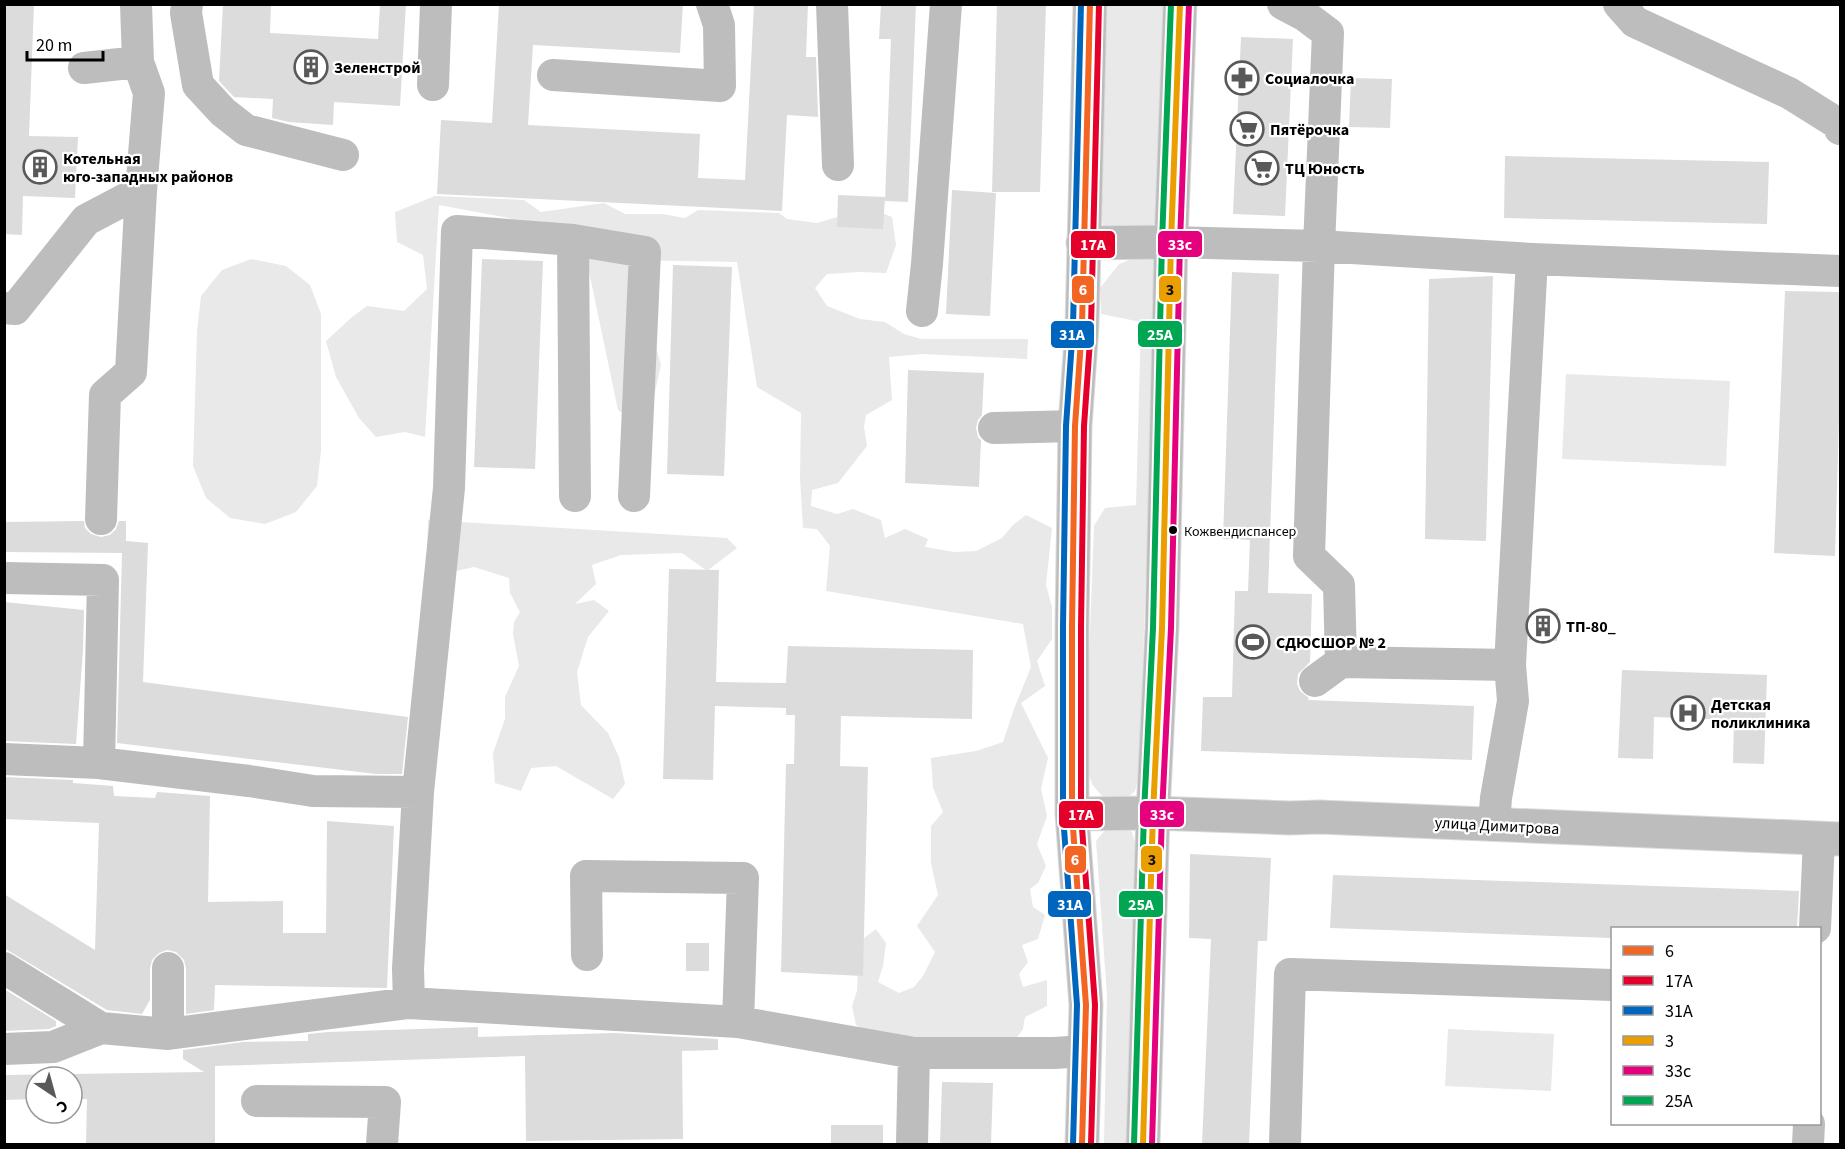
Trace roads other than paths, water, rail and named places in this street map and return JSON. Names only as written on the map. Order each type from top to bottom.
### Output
[{"type":"main road","points":[[1082,1144],[1086,1005],[1071,814],[1072,627],[1075,426],[1082,326],[1090,4]]},
{"type":"main road","points":[[1143,1144],[1153,813],[1162,628],[1171,242],[1180,4]]},
{"type":"main road","points":[[1083,243],[1171,242]]},
{"type":"main road","name":"улица Димитрова","points":[[1071,814],[1153,813],[1320,817],[1830,839]]},
{"type":"lane","points":[[101,519],[105,395],[131,372],[149,93],[138,62],[136,4]]},
{"type":"lane","points":[[187,4],[186,13],[198,85],[224,112],[246,130],[343,155]]},
{"type":"lane","points":[[433,85],[436,4]]},
{"type":"lane","points":[[553,75],[720,87],[719,25],[712,4]]},
{"type":"lane","points":[[832,4],[838,165]]},
{"type":"lane","points":[[922,311],[946,4]]},
{"type":"lane","points":[[1283,4],[1304,15],[1328,33],[1309,556],[1339,585],[1341,662]]},
{"type":"lane","points":[[1618,4],[1635,22],[1789,93],[1837,123],[1840,129]]},
{"type":"lane","points":[[84,68],[138,62]]},
{"type":"lane","points":[[4,308],[15,309],[86,220],[141,191]]},
{"type":"lane","points":[[409,1004],[408,969],[418,792],[449,488],[457,231],[573,240],[645,252],[634,496]]},
{"type":"lane","points":[[573,240],[575,496]]},
{"type":"lane","points":[[1171,242],[1319,246],[1532,259],[1840,271]]},
{"type":"lane","points":[[1494,825],[1496,798],[1513,701],[1510,665],[1532,259]]},
{"type":"lane","points":[[994,428],[1075,426]]},
{"type":"lane","points":[[4,578],[104,580],[99,763]]},
{"type":"lane","points":[[1315,681],[1341,662],[1510,665]]},
{"type":"lane","points":[[4,759],[99,763],[313,791],[418,792]]},
{"type":"lane","points":[[1815,927],[1830,839]]},
{"type":"lane","points":[[587,955],[586,876],[743,878],[738,1022]]},
{"type":"lane","points":[[168,968],[168,1034]]},
{"type":"lane","points":[[6,971],[101,1028],[168,1034],[409,1004],[738,1022],[915,1053],[1085,1051]]},
{"type":"lane","points":[[1285,1144],[1290,974],[1611,985]]},
{"type":"lane","points":[[4,1049],[53,1047],[101,1028]]},
{"type":"lane","points":[[912,1144],[915,1053]]},
{"type":"lane","points":[[257,1101],[385,1102],[382,1144]]},
{"type":"lane","points":[[1808,1144],[1809,1125]]},
{"type":"place","name":"Зеленстрой","points":[[311,67]]},
{"type":"place","name":"Социалочка","points":[[1242,78]]},
{"type":"place","name":"Пятёрочка","points":[[1247,129]]},
{"type":"place","name":"Котельная юго-западных районов","points":[[40,167]]},
{"type":"place","name":"ТЦ Юность","points":[[1262,168]]},
{"type":"place","name":"Кожвендиспансер","points":[[1173,530]]},
{"type":"place","name":"ТП-80_","points":[[1543,626]]},
{"type":"place","name":"СДЮСШОР № 2","points":[[1253,642]]},
{"type":"place","name":"Детская поликлиника","points":[[1688,713]]}]
